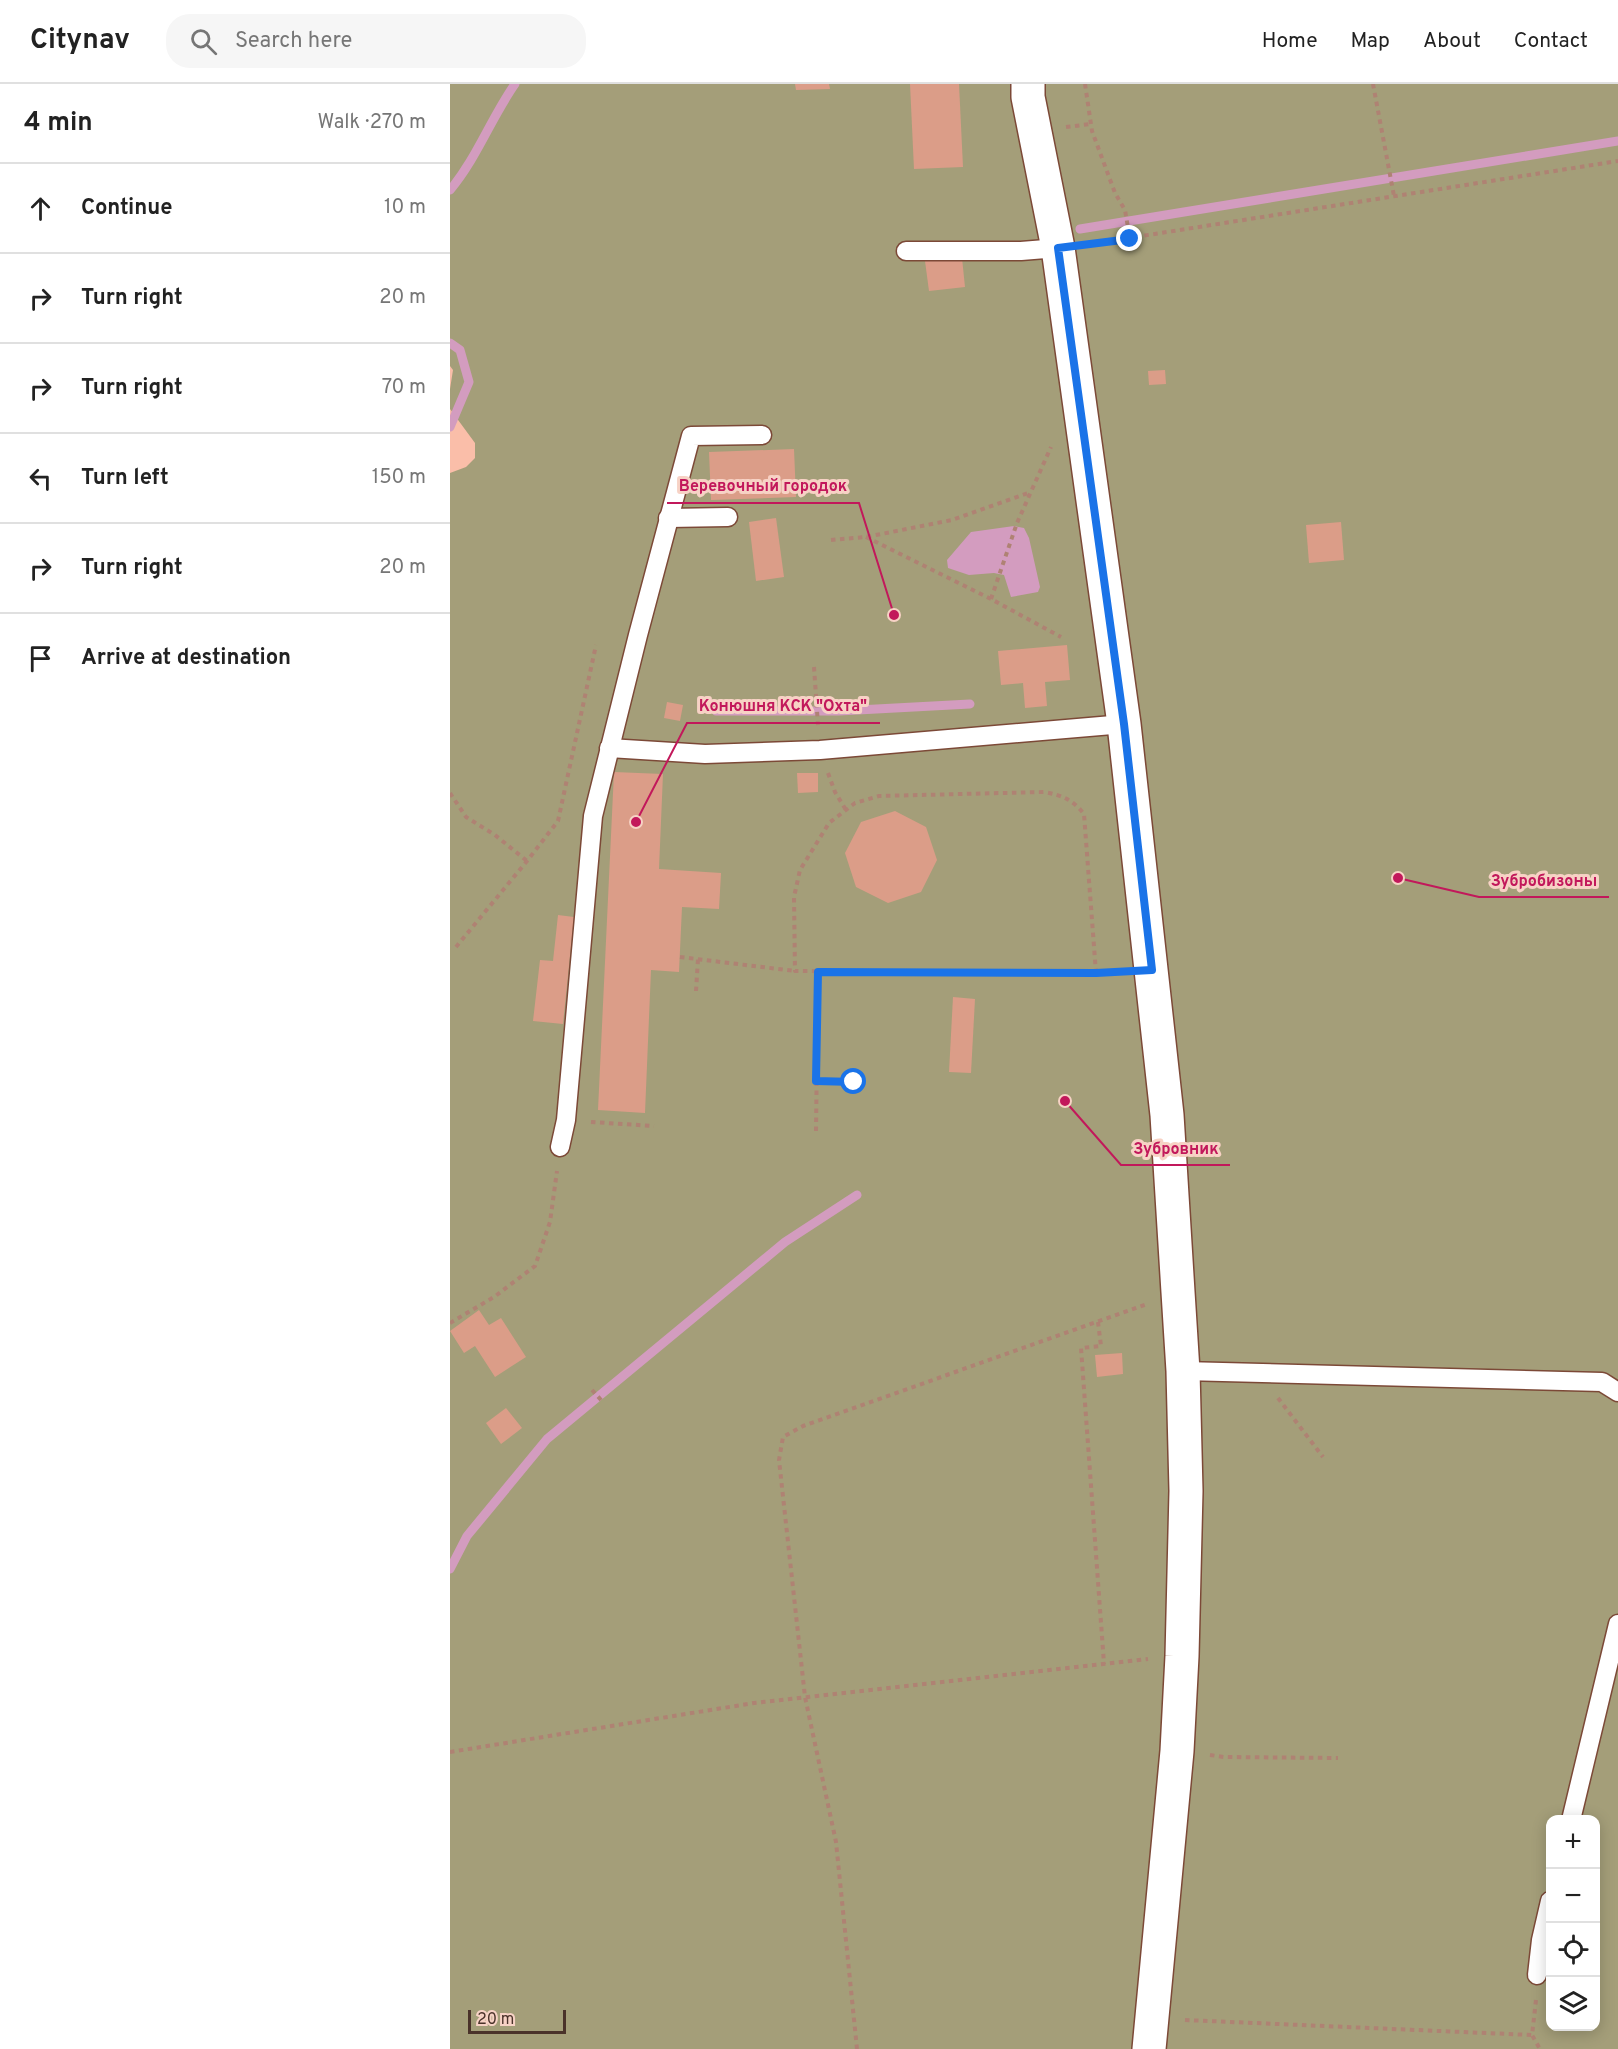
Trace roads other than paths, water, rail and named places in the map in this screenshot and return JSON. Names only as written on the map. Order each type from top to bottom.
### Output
[{"type":"street","points":[[1028,84],[1028,97],[1058,248],[1124,724],[1167,1115],[1183,1371],[1186,1491],[1177,1751],[1150,2034]]},
{"type":"lane","points":[[906,251],[1021,251],[1058,248]]},
{"type":"lane","points":[[560,1147],[566,1120],[593,816],[691,436],[762,435]]},
{"type":"lane","points":[[668,518],[728,517]]},
{"type":"lane","points":[[609,748],[705,754],[820,750],[1124,724]]},
{"type":"lane","points":[[1183,1371],[1602,1383],[1618,1392]]},
{"type":"lane","points":[[1571,1815],[1618,1624]]},
{"type":"lane","points":[[1537,1975],[1546,1920]]},
{"type":"waterway","points":[[450,190],[468,165],[515,84]]},
{"type":"waterway","points":[[1080,229],[1618,141]]},
{"type":"waterway","points":[[450,343],[460,350],[469,382],[450,427]]},
{"type":"waterway","points":[[716,711],[839,711],[970,704]]},
{"type":"waterway","points":[[450,1569],[467,1536],[547,1439],[785,1242],[857,1195]]},
{"type":"place","name":"Веревочный городок","points":[[894,615]]},
{"type":"place","name":"Конюшня КСК \"Охта\"","points":[[636,822]]},
{"type":"place","name":"Зубробизоны","points":[[1398,878]]},
{"type":"place","name":"Зубровник","points":[[1065,1101]]}]
